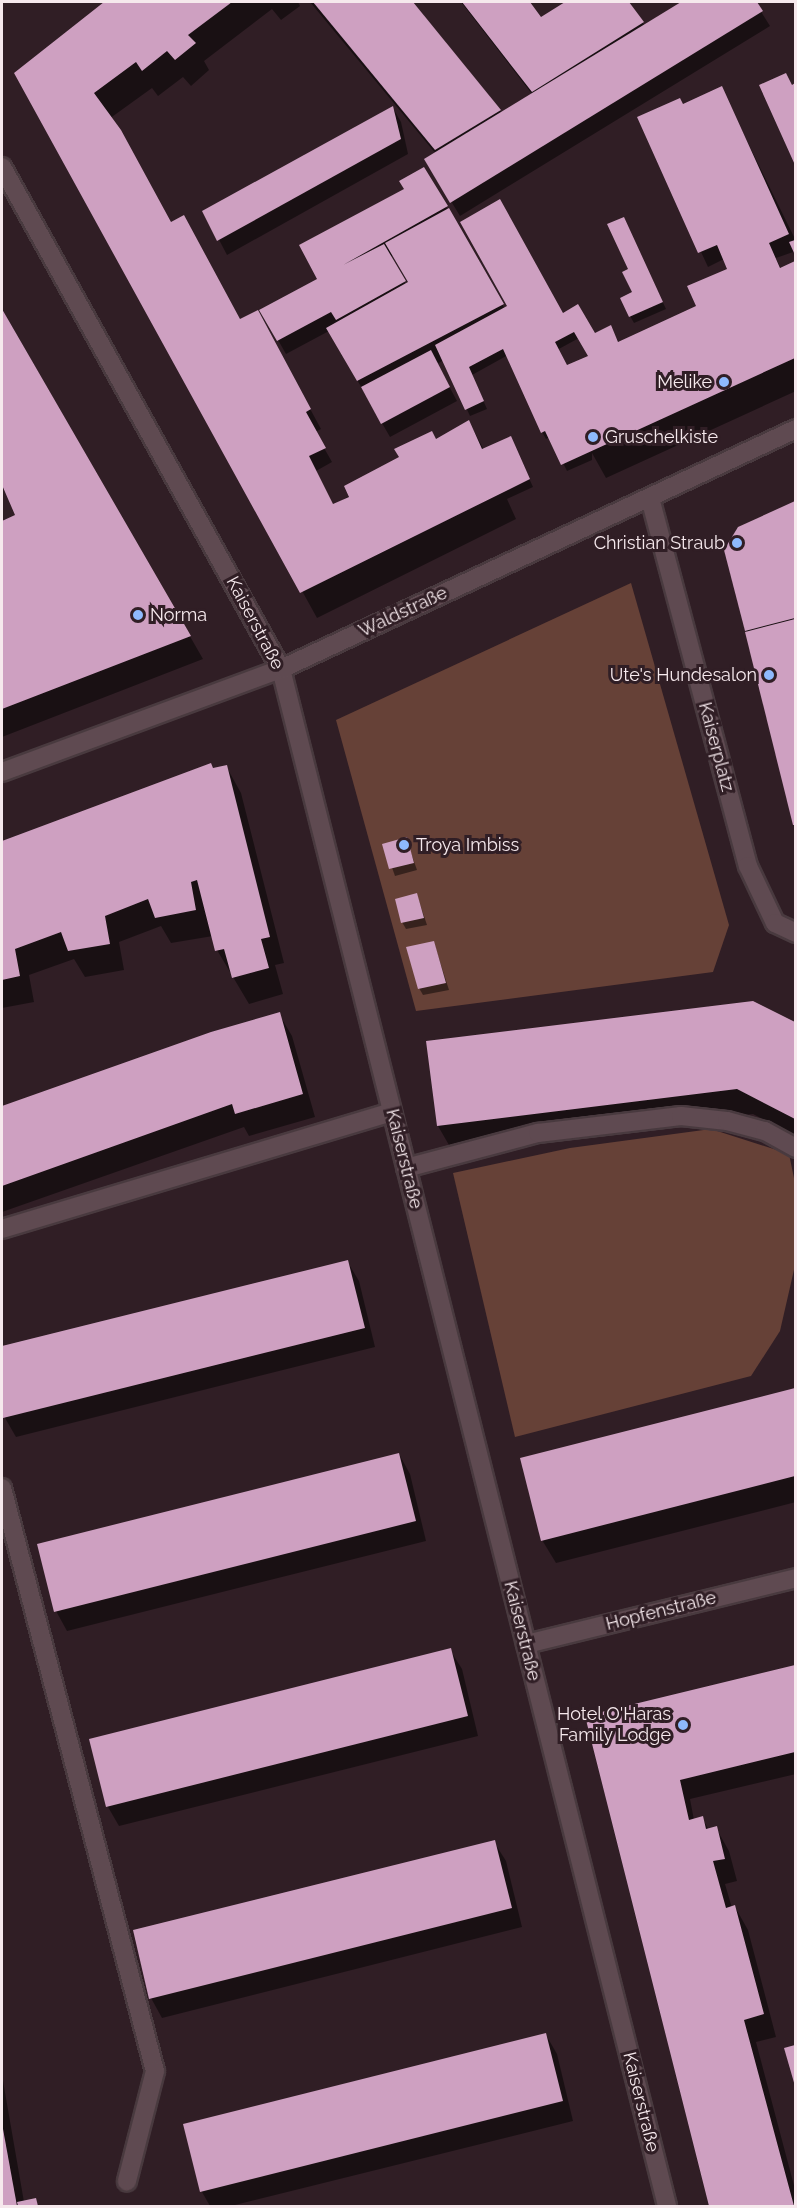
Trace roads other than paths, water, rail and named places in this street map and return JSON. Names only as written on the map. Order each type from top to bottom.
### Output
[{"type":"street","name":"Kaiserstraße","points":[[2,168],[281,669],[667,2206]]},
{"type":"street","name":"Waldstraße","points":[[2,772],[281,669],[795,429]]},
{"type":"street","name":"Kaiserplatz","points":[[650,498],[748,866],[775,923],[795,933]]},
{"type":"street","points":[[2,1229],[392,1112]]},
{"type":"street","points":[[406,1168],[538,1133],[681,1116],[727,1121],[765,1131],[795,1148]]},
{"type":"street","points":[[2,1488],[155,2071],[127,2181]]},
{"type":"street","name":"Hopfenstraße","points":[[526,1644],[795,1578]]},
{"type":"place","name":"Melike","points":[[724,382]]},
{"type":"place","name":"Gruschelkiste","points":[[593,437]]},
{"type":"place","name":"Christian Straub","points":[[737,543]]},
{"type":"place","name":"Norma","points":[[138,615]]},
{"type":"place","name":"Ute's Hundesalon","points":[[769,675]]},
{"type":"place","name":"Troya Imbiss","points":[[404,845]]},
{"type":"place","name":"Hotel O'Haras Family Lodge","points":[[683,1725]]}]
